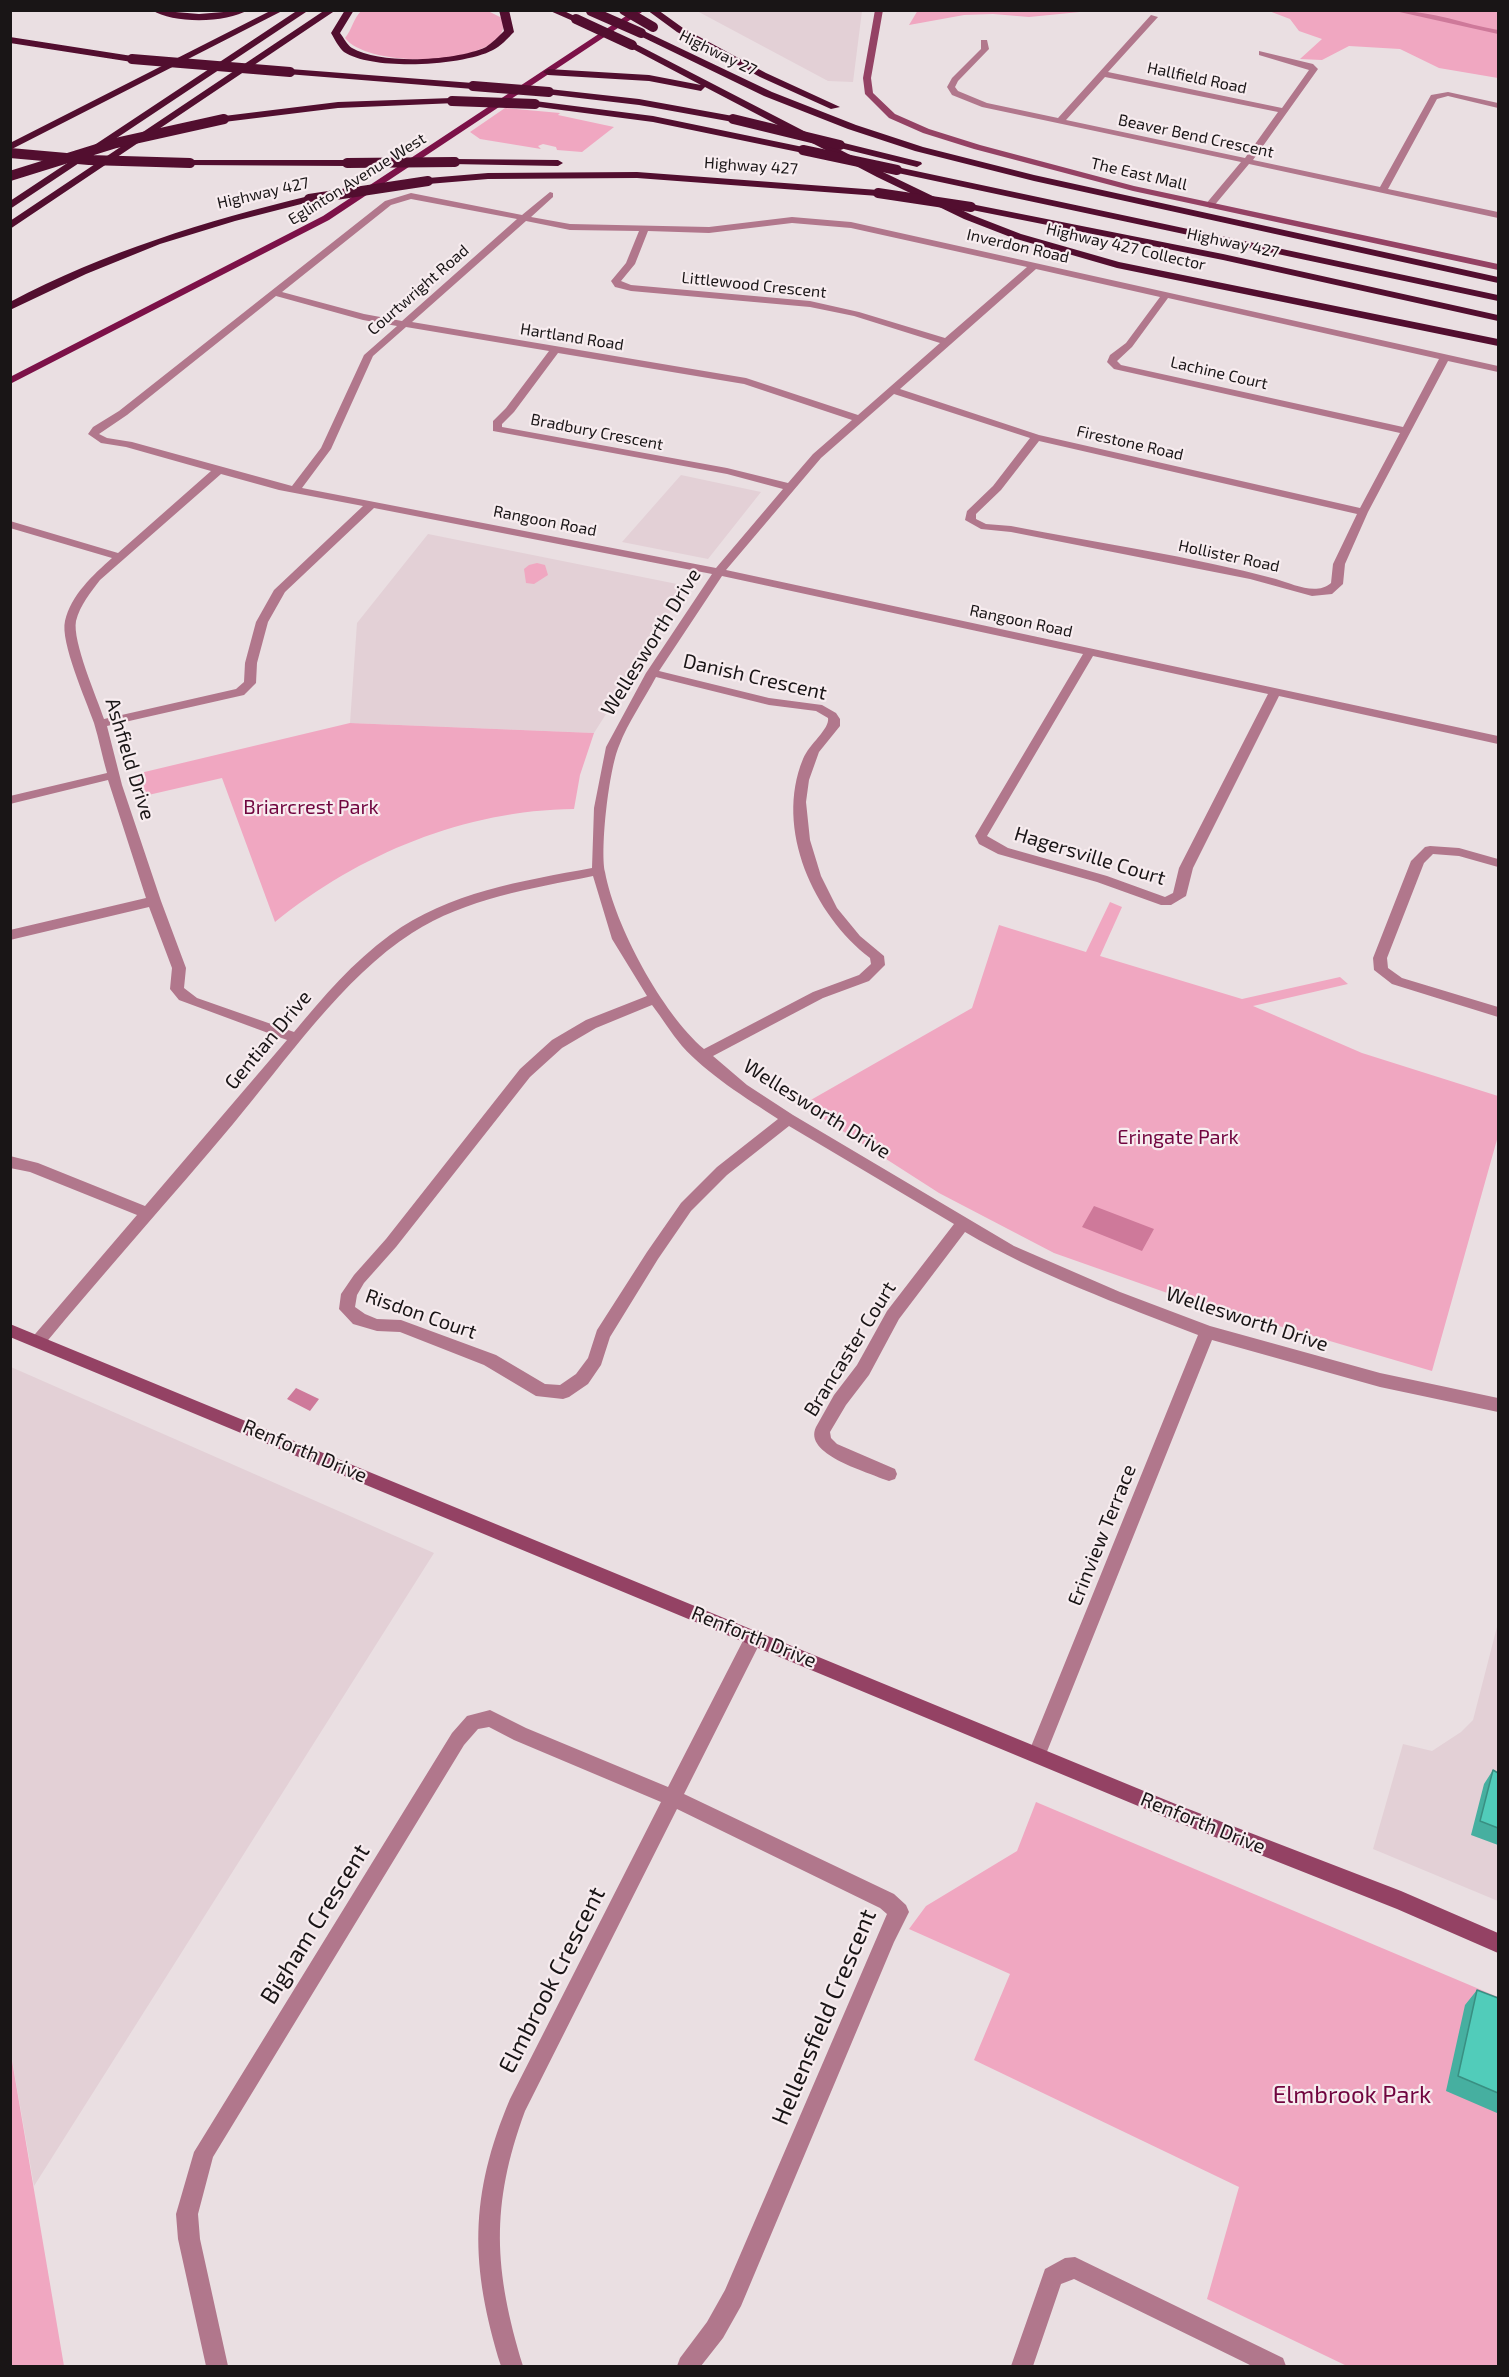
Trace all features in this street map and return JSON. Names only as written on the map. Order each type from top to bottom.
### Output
[{"type":"highway","points":[[156,10],[173,15],[198,17],[244,10]]},
{"type":"highway","points":[[10,147],[280,10]]},
{"type":"highway","points":[[10,206],[305,10]]},
{"type":"highway","points":[[10,226],[332,10]]},
{"type":"highway","points":[[350,10],[334,28],[334,34],[343,46],[367,57],[414,63],[461,57],[496,44],[510,30],[509,18],[504,10]]},
{"type":"highway","points":[[552,10],[632,45],[769,117]]},
{"type":"highway","points":[[624,10],[739,72],[768,94],[852,127],[919,149],[1132,200],[1498,280]]},
{"type":"highway","points":[[651,10],[666,21],[763,75],[845,111]]},
{"type":"highway","name":"Highway 27","points":[[590,11],[768,94]]},
{"type":"highway","points":[[10,40],[132,59],[549,92],[639,102],[733,119],[1166,226]]},
{"type":"highway","points":[[548,72],[676,82],[708,90],[769,117]]},
{"type":"highway","name":"Highway 427","points":[[10,176],[73,155],[136,138],[224,119],[338,105],[452,101],[535,104],[653,118],[1498,298]]},
{"type":"highway","name":"Highway 427 Collector","points":[[769,117],[945,206],[1035,242],[1118,265],[1498,345]]},
{"type":"highway","points":[[889,127],[1006,166],[1132,200]]},
{"type":"highway","points":[[10,153],[107,161],[190,163],[565,163]]},
{"type":"highway","points":[[587,164],[706,170],[779,177],[878,193]]},
{"type":"highway","name":"Highway 427","points":[[10,307],[63,279],[159,241],[221,219],[309,199],[428,181],[527,175],[637,175],[878,193],[971,207],[1211,255],[1498,318]]},
{"type":"highway","points":[[10,233],[82,179]]},
{"type":"main road","name":"Eglinton Avenue West","points":[[10,370],[304,220],[624,10]]},
{"type":"main road","name":"Eglinton Avenue West","points":[[10,381],[327,218],[641,10]]},
{"type":"main road","name":"The East Mall","points":[[879,10],[867,78],[868,88],[875,102],[892,116],[926,131],[1039,164],[1210,205],[1498,267]]},
{"type":"main road","name":"Renforth Drive","points":[[10,1330],[1498,1943]]},
{"type":"street","points":[[1059,122],[1154,17]]},
{"type":"street","name":"Beaver Bend Crescent","points":[[984,42],[985,49],[955,80],[951,90],[985,105],[1498,215]]},
{"type":"street","points":[[1210,205],[1247,162],[1314,69],[1262,53]]},
{"type":"street","name":"Hallfield Road","points":[[1104,74],[1285,111]]},
{"type":"street","points":[[1383,190],[1434,97],[1448,94],[1498,105]]},
{"type":"street","name":"Courtwright Road","points":[[295,490],[326,449],[365,361],[403,323],[550,195]]},
{"type":"street","name":"Rangoon Road","points":[[524,219],[420,197],[411,196],[395,200],[93,434],[96,438],[105,441],[128,444],[295,490],[720,572],[1498,740]]},
{"type":"street","name":"Inverdon Road","points":[[524,219],[570,227],[644,230],[709,230],[792,220],[833,222],[1498,369]]},
{"type":"street","name":"Littlewood Crescent","points":[[644,230],[630,264],[616,281],[618,285],[810,304],[856,314],[947,342]]},
{"type":"street","name":"Wellesworth Drive","points":[[1035,265],[817,456],[720,572],[652,673],[612,747],[600,808],[598,871],[619,939],[655,998],[688,1042],[741,1089],[1009,1250],[1114,1296],[1207,1332],[1434,1394],[1498,1405]]},
{"type":"street","name":"Hartland Road","points":[[276,293],[363,317],[746,381],[860,419]]},
{"type":"street","name":"Lachine Court","points":[[1166,295],[1129,345],[1114,357],[1112,362],[1118,368],[1142,374],[1158,374],[1406,431]]},
{"type":"street","name":"Bradbury Crescent","points":[[555,350],[510,410],[497,423],[497,429],[727,471],[789,488]]},
{"type":"street","name":"Hollister Road","points":[[1036,437],[997,488],[971,513],[970,520],[973,523],[1251,576],[1320,594],[1333,589],[1337,584],[1339,564],[1363,512],[1445,357]]},
{"type":"street","name":"Firestone Road","points":[[893,390],[1036,437],[1363,512]]},
{"type":"street","name":"Ashfield Drive","points":[[219,470],[118,556],[85,590],[70,622],[74,646],[100,724],[113,775],[154,901],[179,968],[177,989],[184,997],[220,1012],[296,1038]]},
{"type":"street","points":[[100,724],[240,692],[251,678],[251,663],[262,622],[280,590],[372,504]]},
{"type":"street","points":[[10,524],[118,556]]},
{"type":"street","name":"Hagersville Court","points":[[1089,653],[981,836],[984,841],[1003,850],[1102,879],[1166,902],[1179,896],[1186,868],[1275,692]]},
{"type":"street","name":"Danish Crescent","points":[[652,673],[778,703],[824,710],[832,714],[835,721],[834,728],[816,745],[807,764],[802,783],[800,802],[804,839],[809,864],[829,904],[857,941],[877,956],[878,965],[864,978],[818,995],[702,1056]]},
{"type":"street","points":[[10,800],[113,775]]},
{"type":"street","points":[[1498,864],[1459,852],[1430,850],[1418,861],[1380,958],[1381,970],[1397,981],[1498,1012]]},
{"type":"street","name":"Gentian Drive","points":[[38,1340],[149,1214],[354,972],[410,927],[473,897],[507,887],[598,871]]},
{"type":"street","points":[[10,935],[154,901]]},
{"type":"street","name":"Risdon Court","points":[[655,998],[591,1024],[557,1044],[525,1073],[391,1243],[359,1279],[350,1294],[347,1309],[359,1319],[377,1325],[401,1326],[490,1360],[542,1391],[563,1392],[582,1379],[595,1360],[603,1335],[652,1256],[686,1207],[722,1171],[788,1119]]},
{"type":"street","points":[[10,1162],[33,1167],[149,1214]]},
{"type":"street","name":"Brancaster Court","points":[[889,1474],[831,1449],[823,1441],[822,1432],[840,1400],[863,1370],[893,1315],[964,1222]]},
{"type":"street","name":"Erinview Terrace","points":[[1037,1754],[1207,1332]]},
{"type":"street","name":"Elmbrook Crescent","points":[[512,2367],[499,2326],[490,2285],[486,2222],[504,2136],[517,2106],[754,1638]]},
{"type":"street","name":"Bigham Crescent","points":[[217,2367],[189,2239],[187,2214],[204,2152],[458,1739],[472,1722],[490,1718],[519,1734],[673,1798]]},
{"type":"street","name":"Hellensfield Crescent","points":[[673,1798],[887,1901],[899,1912],[887,1935],[733,2298],[715,2330],[688,2367]]},
{"type":"street","points":[[1022,2367],[1053,2277],[1065,2269],[1075,2268],[1275,2367]]},
{"type":"shaded area","points":[[697,11],[862,11],[853,82],[828,81]]},
{"type":"shaded area","points":[[1395,11],[1434,15],[1498,30],[1498,34]]},
{"type":"shaded area","points":[[681,475],[761,492],[708,559],[622,542]]},
{"type":"shaded area","points":[[428,534],[687,586],[594,733],[350,723],[357,623]]},
{"type":"shaded area","points":[[1094,1206],[1154,1229],[1142,1251],[1082,1227]]},
{"type":"shaded area","points":[[11,1367],[434,1553],[34,2186],[10,2048]]},
{"type":"shaded area","points":[[296,1388],[319,1399],[310,1411],[287,1399]]},
{"type":"shaded area","points":[[1498,1623],[1498,1901],[1373,1849],[1403,1744],[1432,1751],[1461,1732],[1473,1720]]},
{"type":"green space","points":[[918,10],[1090,11],[1029,17],[993,14],[964,15],[909,25]]},
{"type":"green space","points":[[361,11],[488,11],[504,19],[500,35],[485,47],[463,55],[436,59],[407,59],[381,55],[359,48],[345,38]]},
{"type":"green space","points":[[1269,11],[1498,11],[1498,78],[1439,68],[1400,49],[1349,46],[1322,60],[1300,59],[1322,39],[1299,31],[1290,19]]},
{"type":"green space","points":[[505,108],[560,113],[558,115],[614,127],[582,152],[557,150],[556,147],[543,144],[538,146],[541,149],[480,139],[470,132]]},
{"type":"green space","points":[[537,563],[545,565],[548,575],[534,584],[526,583],[524,569]]},
{"type":"green space","name":"Briarcrest Park","points":[[350,723],[594,733],[580,775],[574,809],[533,811],[493,818],[454,827],[415,840],[342,876],[275,922],[222,778],[144,796],[136,774]]},
{"type":"green space","name":"Eringate Park","points":[[1110,902],[1122,907],[1100,956],[1242,999],[1340,977],[1348,984],[1253,1006],[1362,1053],[1498,1096],[1498,1136],[1432,1371],[1173,1295],[1054,1253],[939,1193],[802,1105],[972,1008],[999,925],[1086,952]]},
{"type":"green space","name":"Elmbrook Park","points":[[1036,1802],[1498,1997],[1498,2366],[1347,2366],[1207,2299],[1239,2187],[974,2060],[1010,1974],[909,1929],[926,1906],[1017,1851]]},
{"type":"green space","points":[[10,2049],[64,2366],[11,2366]]},
{"type":"building","points":[[1493,1770],[1498,1773],[1498,1828],[1480,1821]]},
{"type":"building","points":[[1477,1990],[1498,1998],[1498,2093],[1458,2076]]}]
